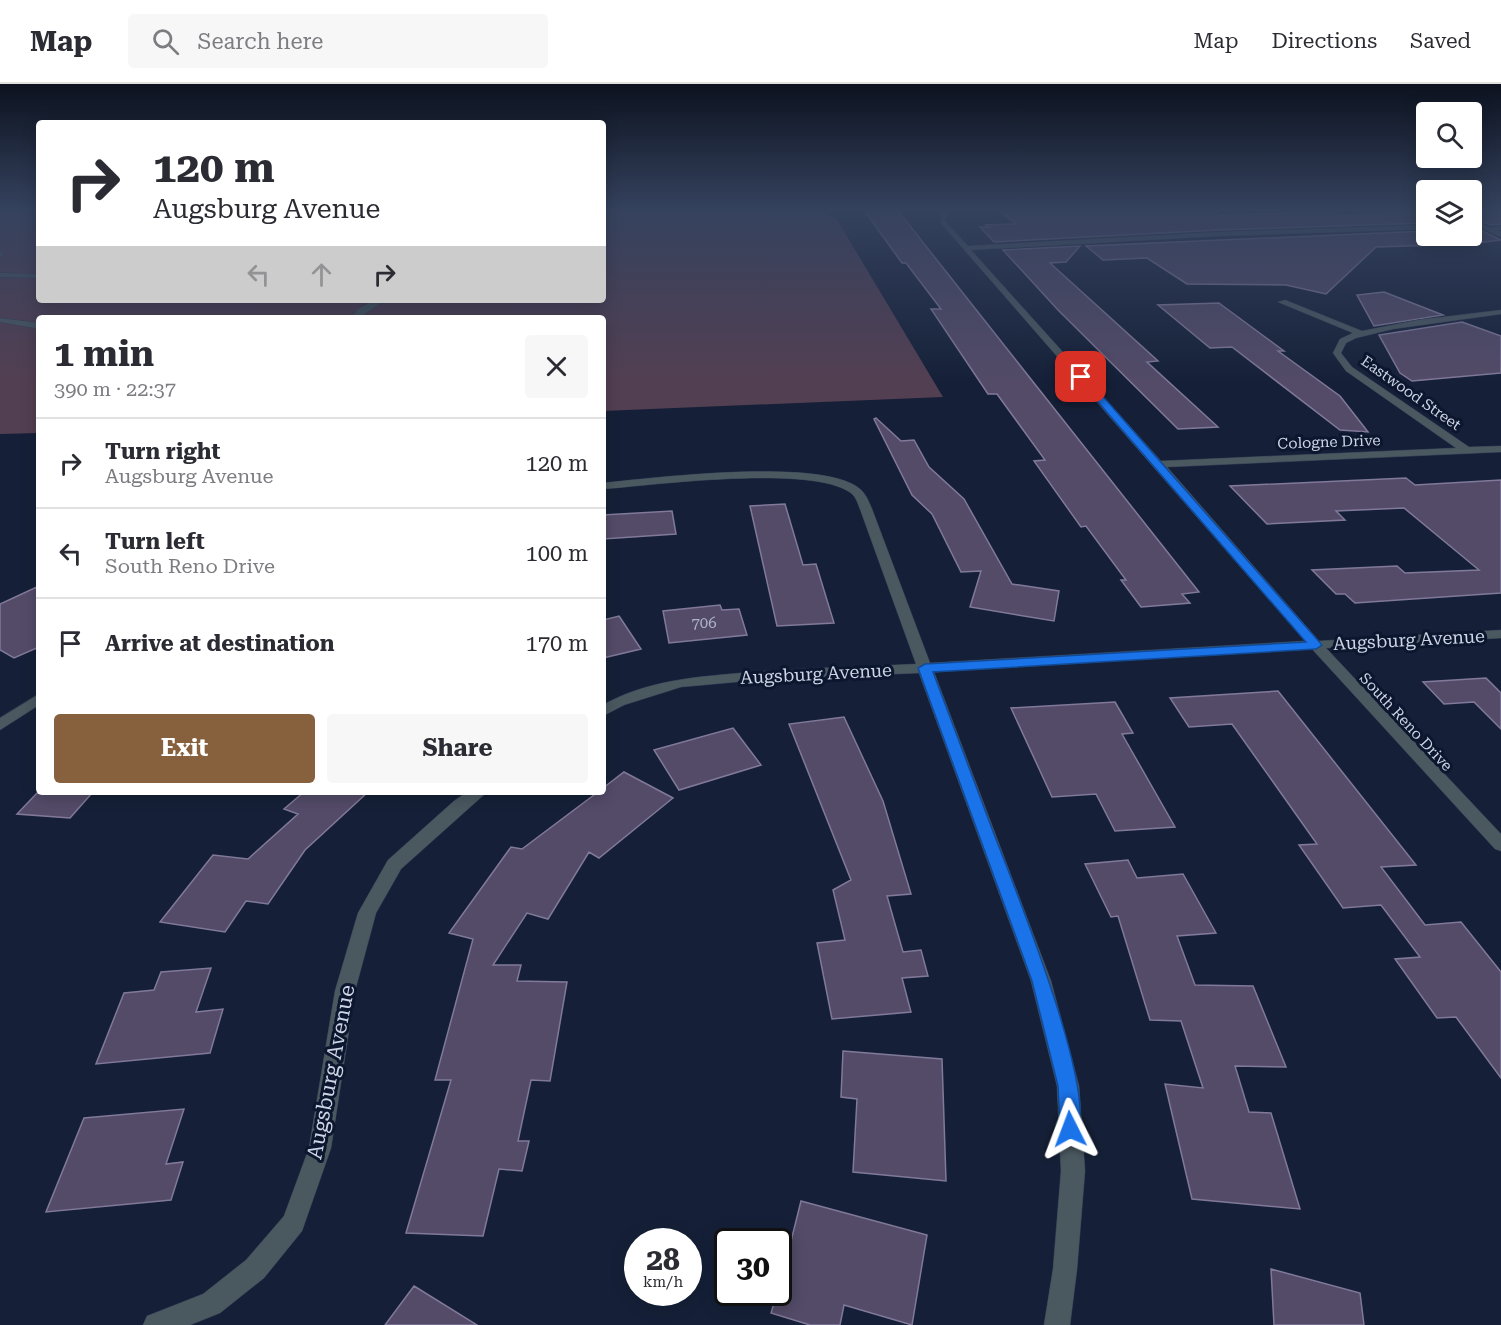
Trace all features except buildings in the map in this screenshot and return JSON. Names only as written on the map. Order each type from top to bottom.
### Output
[{"type":"street","name":"South Reno Drive","points":[[983,267],[1159,464],[1316,645],[1501,845]]},
{"type":"street","points":[[0,275],[36,276]]},
{"type":"street","points":[[1282,302],[1360,333]]},
{"type":"street","points":[[358,315],[376,303]]},
{"type":"street","name":"Eastwood Street","points":[[1468,451],[1341,361],[1337,353],[1338,346],[1343,340],[1360,333],[1501,312]]},
{"type":"street","points":[[0,320],[36,326]]},
{"type":"street","name":"Cologne Drive","points":[[1159,464],[1501,449]]},
{"type":"street","points":[[606,486],[688,479],[806,476],[828,478],[856,491],[866,509],[1041,981],[1068,1086],[1072,1172],[1065,1269],[1057,1325]]},
{"type":"street","name":"Augsburg Avenue","points":[[606,709],[619,702],[680,683],[770,675],[1501,634]]},
{"type":"street","points":[[0,725],[36,701]]},
{"type":"street","name":"Augsburg Avenue","points":[[156,1325],[211,1304],[255,1269],[293,1223],[320,1149],[345,991],[367,913],[394,865],[460,805],[475,795]]},
{"type":"shaded area","points":[[0,267],[36,267],[36,303],[606,303],[606,267],[865,267],[943,397],[606,411],[606,315],[36,315],[36,433],[0,434]]},
{"type":"route","points":[[1070,1129],[1068,1086],[1041,981],[925,668],[1316,645],[1081,377]]}]
